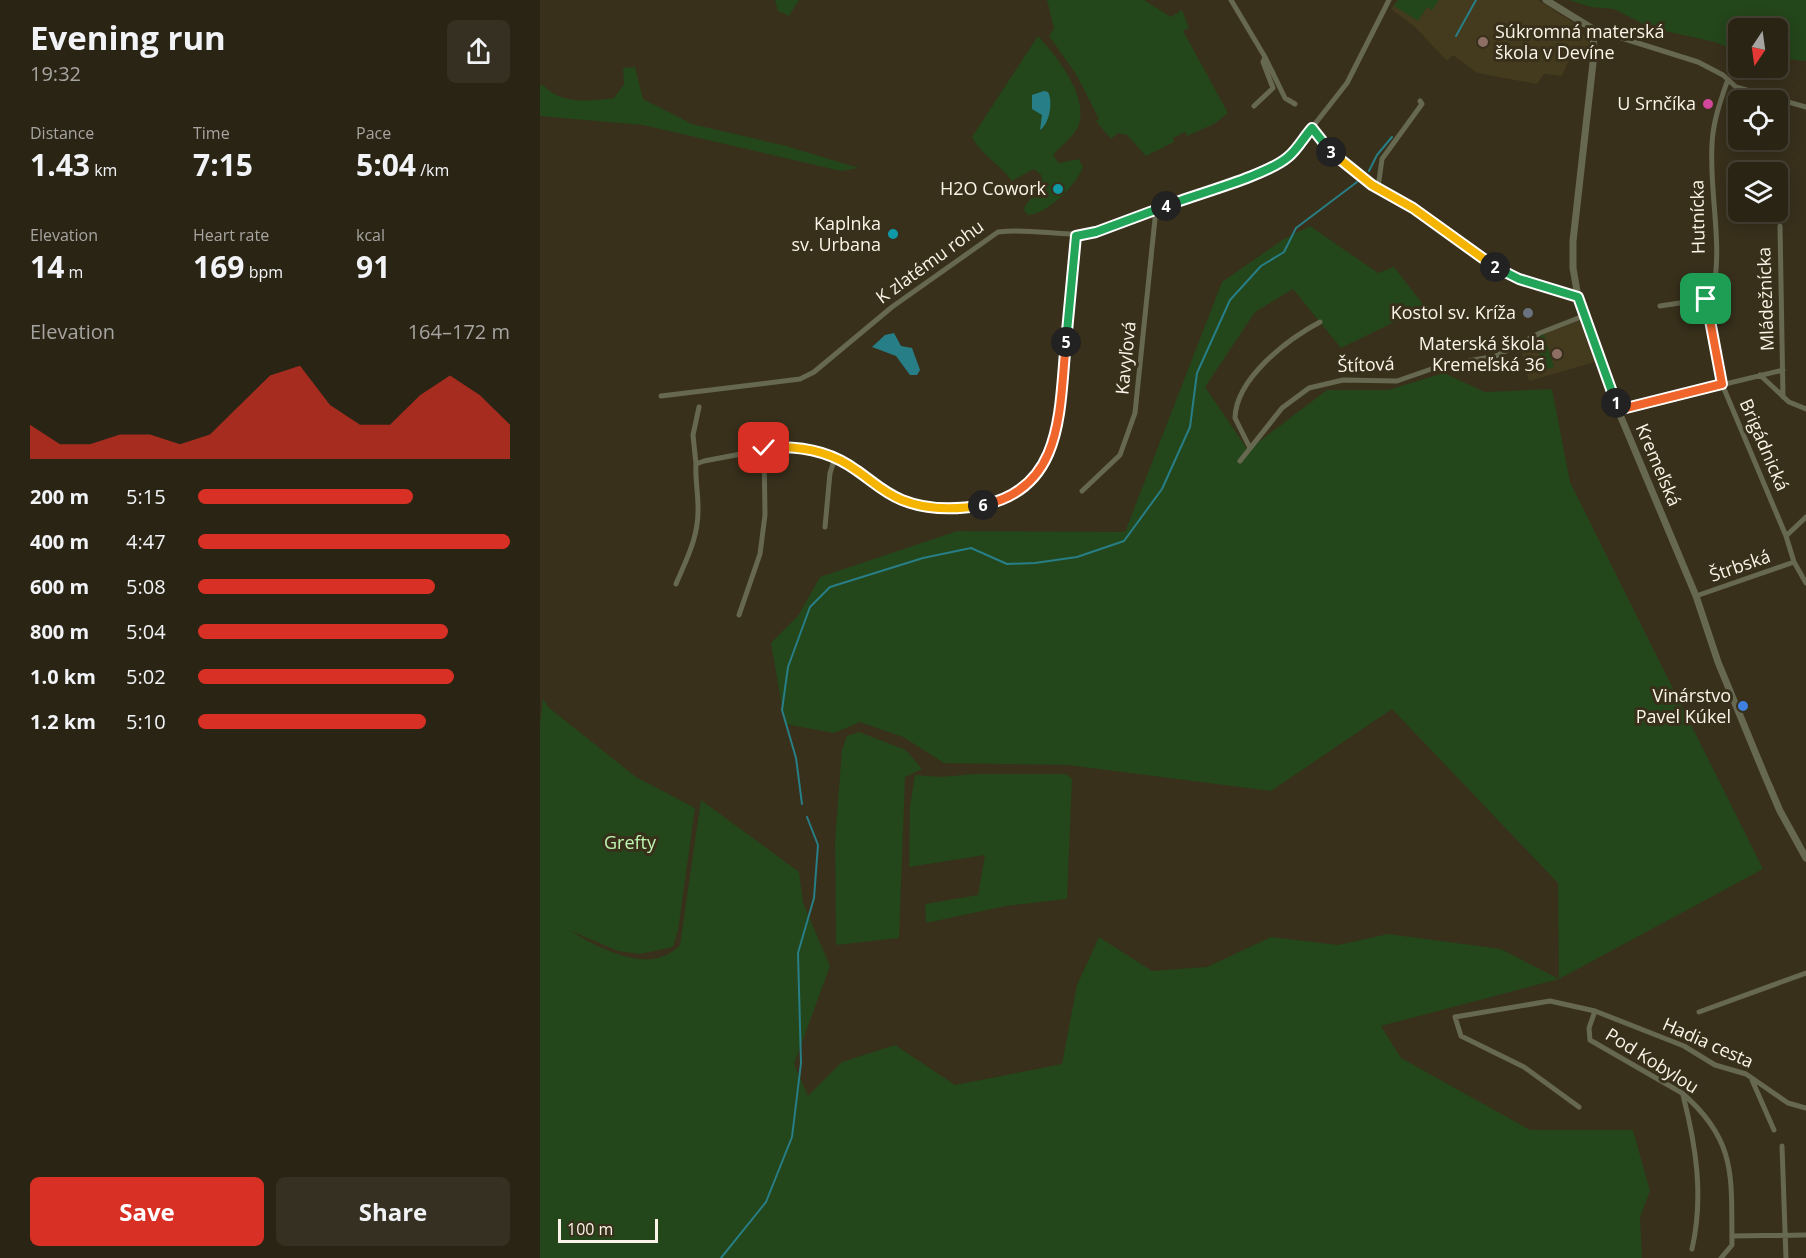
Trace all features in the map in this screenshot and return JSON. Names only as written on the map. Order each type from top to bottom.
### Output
[{"type":"street","points":[[1231,0],[1265,57],[1285,98],[1295,104]]},
{"type":"street","name":"K zlatému rohu","points":[[661,396],[726,386],[800,379],[814,372],[892,307],[935,279],[993,234],[1019,230],[1076,236],[1096,232],[1259,172],[1282,161],[1289,157],[1347,83],[1389,0]]},
{"type":"street","points":[[1546,0],[1593,29],[1698,62],[1722,75],[1727,82],[1736,87],[1806,106]]},
{"type":"street","name":"Kremeľská","points":[[1593,29],[1594,54],[1573,241],[1573,268],[1578,297],[1618,410],[1696,596],[1719,662],[1764,774],[1780,812],[1806,858]]},
{"type":"street","points":[[1254,106],[1273,87],[1263,62],[1265,57]]},
{"type":"street","name":"Hutnícka","points":[[1722,384],[1706,299],[1712,296],[1714,288],[1715,231],[1712,158],[1715,119],[1727,82]]},
{"type":"street","points":[[1378,188],[1382,159],[1422,104],[1419,101]]},
{"type":"street","points":[[1312,128],[1336,158],[1378,188],[1413,208],[1471,252],[1519,279],[1578,297]]},
{"type":"street","name":"Kavyľová","points":[[1082,491],[1120,455],[1135,413],[1157,223],[1156,209]]},
{"type":"street","name":"Mládežnícka","points":[[1780,226],[1783,397]]},
{"type":"street","points":[[696,464],[764,448],[799,448],[835,458],[900,500],[940,508],[967,508],[1001,500],[1030,483],[1042,469],[1055,436],[1076,236]]},
{"type":"street","points":[[1660,306],[1706,299]]},
{"type":"street","name":"Štítová","points":[[1240,461],[1282,408],[1309,388],[1343,380],[1397,381],[1440,366],[1496,356],[1540,333],[1586,315]]},
{"type":"street","points":[[1250,448],[1235,418],[1244,389],[1282,345],[1320,322]]},
{"type":"street","name":"Mládežnícka","points":[[1618,410],[1783,370]]},
{"type":"street","points":[[1760,375],[1794,406],[1806,409]]},
{"type":"street","name":"Brigádnická","points":[[1722,384],[1786,536],[1794,562],[1806,583]]},
{"type":"street","points":[[676,584],[696,539],[699,506],[693,435],[699,407]]},
{"type":"street","points":[[739,615],[760,554],[765,515],[764,448]]},
{"type":"street","points":[[825,527],[830,473],[835,458]]},
{"type":"street","points":[[1786,536],[1806,517]]},
{"type":"street","name":"Štrbská","points":[[1696,596],[1794,562]]},
{"type":"street","points":[[1699,1012],[1806,973]]},
{"type":"street","name":"Pod Kobylou","points":[[1579,1107],[1524,1067],[1461,1036],[1455,1017],[1550,1002],[1595,1011],[1588,1028],[1590,1040],[1682,1093],[1694,1103],[1713,1128],[1731,1167],[1732,1245],[1721,1258]]},
{"type":"street","name":"Hadia cesta","points":[[1595,1011],[1683,1047],[1715,1065],[1752,1078],[1788,1102],[1806,1108]]},
{"type":"street","points":[[1752,1078],[1774,1130]]},
{"type":"street","points":[[1682,1093],[1694,1140],[1699,1201],[1692,1249]]},
{"type":"street","points":[[1782,1146],[1786,1258]]},
{"type":"street","points":[[1732,1236],[1806,1235]]},
{"type":"shaded area","points":[[1398,0],[1538,0],[1576,24],[1590,43],[1587,58],[1572,53],[1562,76],[1544,74],[1537,84],[1477,73],[1453,55],[1447,61],[1415,27],[1391,9]]},
{"type":"shaded area","name":"Materská škola Kremeľská 36","points":[[1578,321],[1583,321],[1595,362],[1529,381],[1520,347]]},
{"type":"green space","points":[[775,0],[799,0],[789,16],[778,11]]},
{"type":"green space","points":[[1047,0],[1144,0],[1171,17],[1182,10],[1189,28],[1183,31],[1228,113],[1214,124],[1187,136],[1185,132],[1173,138],[1174,142],[1146,156],[1127,135],[1118,133],[1111,139],[1096,121],[1099,119],[1076,74],[1049,36],[1054,28]]},
{"type":"green space","points":[[1398,0],[1439,0],[1432,10],[1427,7],[1418,21],[1394,6]]},
{"type":"green space","points":[[1569,0],[1806,0],[1806,61],[1788,59],[1788,18],[1728,18],[1728,48],[1715,42],[1651,28],[1614,9],[1591,7]]},
{"type":"green space","points":[[1038,36],[1070,78],[1076,91],[1081,115],[1076,130],[1053,155],[1059,163],[1079,159],[1083,167],[1075,182],[1053,204],[1028,215],[1024,210],[1025,206],[1042,184],[1042,176],[1034,169],[1012,181],[981,150],[972,137]]},
{"type":"green space","points":[[635,67],[643,99],[692,124],[786,146],[859,168],[841,171],[643,125],[540,116],[540,85],[567,99],[614,98],[624,84],[623,68]]},
{"type":"green space","points":[[1310,226],[1378,273],[1394,267],[1425,307],[1341,348],[1293,289],[1255,312],[1205,387],[1248,450],[1327,390],[1388,390],[1444,373],[1485,392],[1552,389],[1570,482],[1763,869],[1559,979],[1558,883],[1392,709],[1271,791],[1068,765],[944,763],[903,737],[860,722],[834,733],[785,724],[771,643],[798,616],[820,577],[957,531],[1125,532],[1222,282],[1284,239]]},
{"type":"green space","points":[[1544,334],[1554,367],[1544,370],[1535,339]]},
{"type":"green space","name":"Grefty","points":[[543,698],[548,707],[636,777],[695,808],[678,930],[673,947],[640,954],[618,951],[569,930],[609,951],[640,959],[655,959],[668,954],[680,945],[701,800],[799,872],[803,903],[830,966],[794,1064],[808,1096],[842,1062],[895,1045],[955,1085],[1062,1064],[1077,985],[1099,937],[1152,971],[1207,967],[1271,937],[1338,945],[1388,934],[1501,949],[1559,979],[1381,1026],[1401,1058],[1530,1130],[1633,1130],[1650,1191],[1640,1217],[1642,1258],[540,1258],[540,724]]},
{"type":"green space","points":[[859,732],[906,750],[922,769],[905,777],[899,938],[836,945],[835,841],[842,750],[847,736]]},
{"type":"green space","points":[[973,774],[1066,774],[1072,779],[1067,899],[1006,906],[926,923],[925,904],[978,895],[985,855],[909,867],[910,806],[915,775],[941,777]]},
{"type":"water","points":[[1044,91],[1050,96],[1050,106],[1046,122],[1040,130],[1042,115],[1032,109],[1032,95]]},
{"type":"water","points":[[894,333],[901,346],[912,348],[920,370],[917,375],[910,375],[896,356],[872,347],[885,335]]},
{"type":"waterway","points":[[1456,36],[1476,0]]},
{"type":"waterway","points":[[1369,171],[1377,155],[1392,137]]},
{"type":"waterway","points":[[802,804],[796,758],[782,710],[788,667],[810,607],[830,587],[923,558],[971,548],[1007,564],[1035,563],[1077,557],[1124,541],[1162,489],[1190,427],[1197,373],[1230,300],[1261,266],[1284,252],[1296,228],[1357,182]]},
{"type":"waterway","points":[[721,1258],[766,1202],[792,1137],[801,1063],[798,953],[814,898],[818,845],[807,817]]},
{"type":"place","name":"Súkromná materská škola v Devíne","points":[[1483,42]]},
{"type":"place","name":"U Srnčíka","points":[[1708,104]]},
{"type":"place","name":"H2O Cowork","points":[[1058,189]]},
{"type":"place","name":"Kaplnka sv. Urbana","points":[[893,234]]},
{"type":"place","name":"Kostol sv. Kríža","points":[[1528,313]]},
{"type":"place","name":"Materská škola Kremeľská 36","points":[[1557,354]]},
{"type":"place","name":"Vinárstvo Pavel Kúkel","points":[[1743,706]]},
{"type":"route","points":[[764,448],[783,446],[807,449],[832,456],[852,467],[882,490],[900,500],[917,505],[967,508],[986,505],[1016,492],[1030,483],[1042,469],[1055,436],[1076,236],[1096,232],[1259,172],[1289,157],[1312,128],[1336,158],[1372,185],[1413,208],[1496,268],[1519,279],[1578,297],[1618,410],[1722,384],[1708,321],[1706,299]]}]
